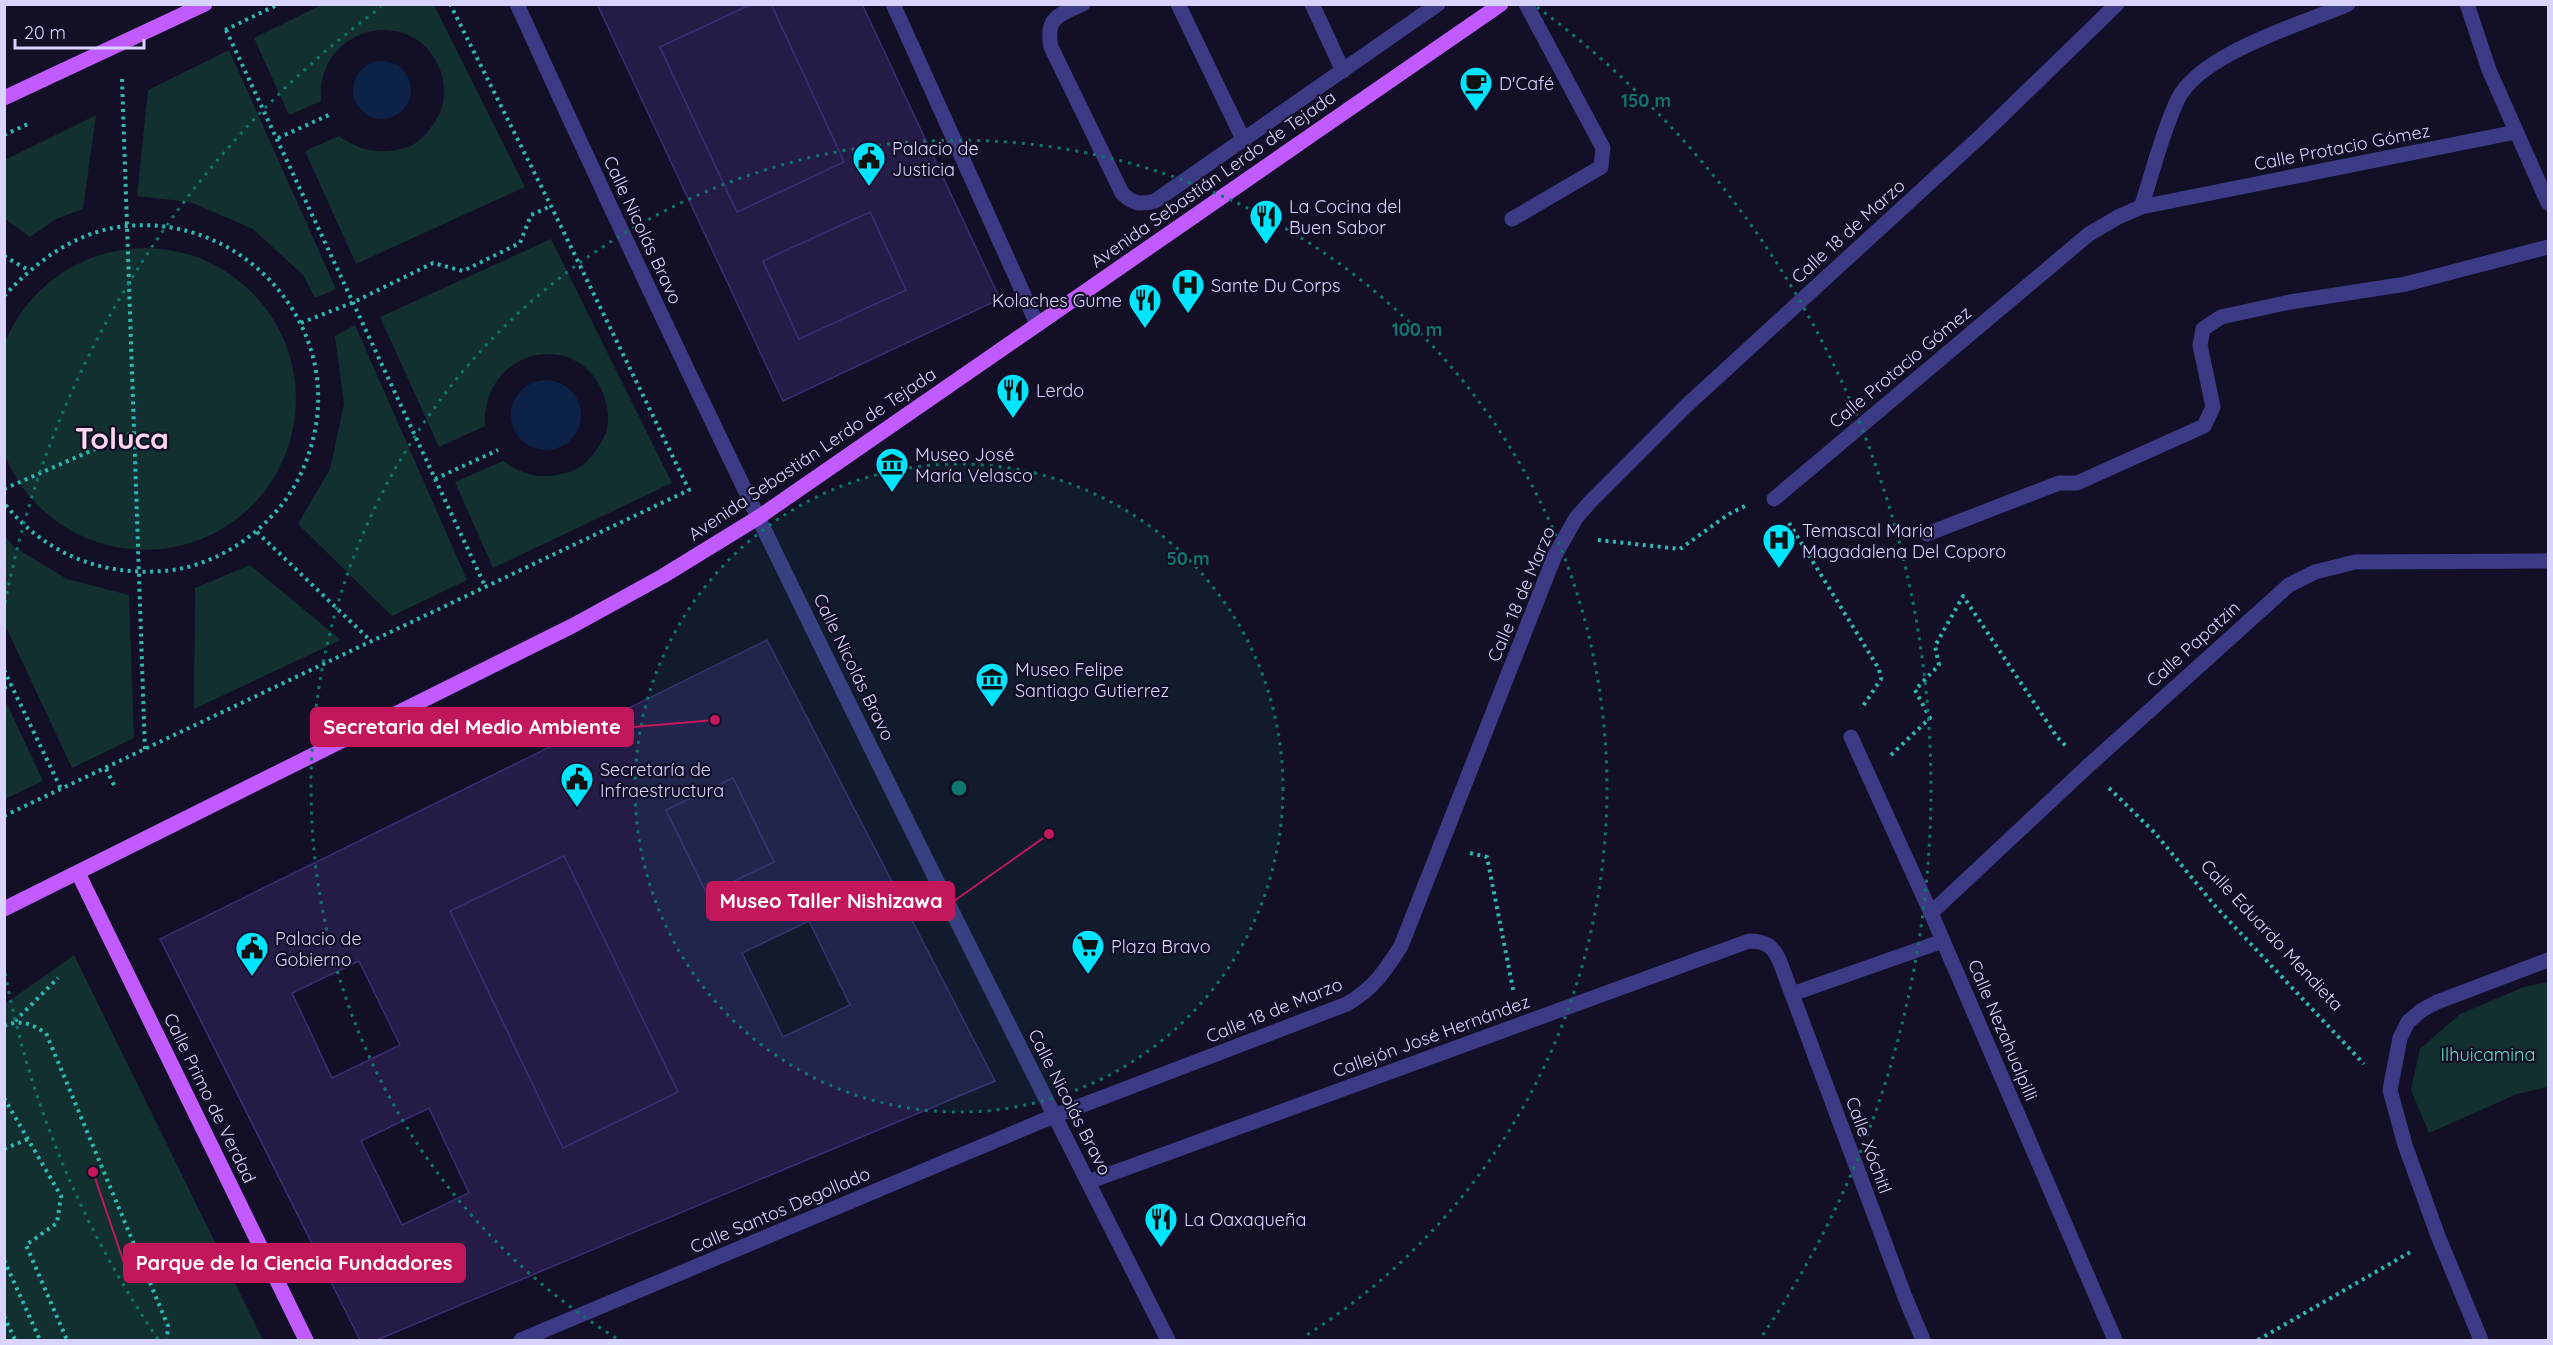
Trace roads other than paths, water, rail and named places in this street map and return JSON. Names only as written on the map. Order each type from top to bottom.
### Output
[{"type":"main road","points":[[4,98],[205,4]]},
{"type":"main road","name":"Avenida Sebastián Lerdo de Tejada","points":[[4,909],[574,625],[663,576],[759,517],[1501,4]]},
{"type":"main road","name":"Calle Primo de Verdad","points":[[78,873],[306,1341]]},
{"type":"street","name":"Calle Nicolás Bravo","points":[[517,4],[600,185],[759,517],[1054,1116],[1168,1341]]},
{"type":"street","points":[[893,4],[1036,324]]},
{"type":"street","points":[[1083,4],[1054,19],[1048,32],[1051,47],[1122,193],[1130,201],[1140,205],[1155,201],[1244,141],[1438,4]]},
{"type":"street","points":[[1178,4],[1244,141]]},
{"type":"street","points":[[1312,4],[1343,70]]},
{"type":"street","points":[[1512,219],[1600,167],[1603,148],[1526,4]]},
{"type":"street","name":"Calle 18 de Marzo","points":[[1054,1116],[1347,1004],[1363,995],[1382,976],[1401,946],[1555,555],[1564,537],[1590,502],[1686,406],[1983,134],[2116,4]]},
{"type":"street","points":[[2142,207],[2179,97],[2201,71],[2231,53],[2348,4]]},
{"type":"street","points":[[2467,4],[2489,70],[2548,203]]},
{"type":"street","name":"Calle Protacio Gómez","points":[[1774,499],[2089,234],[2118,217],[2142,207],[2516,132]]},
{"type":"street","points":[[1927,534],[2059,483],[2077,483],[2204,426],[2213,407],[2200,345],[2203,329],[2221,317],[2290,302],[2406,284],[2548,247]]},
{"type":"street","name":"Calle Papatzin","points":[[1931,913],[2087,767],[2289,585],[2315,572],[2355,562],[2548,561]]},
{"type":"street","name":"Calle Nezahualpilli","points":[[1851,737],[1931,913],[2115,1341]]},
{"type":"street","name":"Callejón José Hernández","points":[[1088,1182],[1749,941],[1767,943],[1775,951],[1780,962]]},
{"type":"street","points":[[1792,994],[1943,941]]},
{"type":"street","points":[[2481,1341],[2438,1236],[2405,1145],[2390,1090],[2400,1038],[2408,1022],[2422,1010],[2548,960]]},
{"type":"street","name":"Calle Xóchitl","points":[[1780,962],[1923,1341]]},
{"type":"street","name":"Calle Santos Degollado","points":[[521,1341],[1054,1116]]},
{"type":"water","points":[[382,61],[393,63],[406,74],[411,90],[409,101],[398,114],[382,119],[371,117],[358,106],[353,90],[355,79],[366,66]]},
{"type":"water","points":[[546,380],[559,383],[571,390],[578,402],[581,415],[578,428],[571,440],[559,447],[546,450],[533,447],[521,440],[514,428],[511,415],[514,402],[521,390],[533,383]]},
{"type":"place","name":"D'Café","points":[[1476,112]]},
{"type":"place","name":"Palacio de Justicia","points":[[869,187]]},
{"type":"place","name":"La Cocina del Buen Sabor","points":[[1266,245]]},
{"type":"place","name":"Sante Du Corps","points":[[1188,314]]},
{"type":"place","name":"Kolaches Gume","points":[[1145,329]]},
{"type":"place","name":"Lerdo","points":[[1013,419]]},
{"type":"place","name":"Museo José María Velasco","points":[[892,493]]},
{"type":"place","name":"Temascal Maria Magadalena Del Coporo","points":[[1779,569]]},
{"type":"place","name":"Museo Felipe Santiago Gutierrez","points":[[992,708]]},
{"type":"place","name":"Secretaria del Medio Ambiente","points":[[715,720]]},
{"type":"place","name":"Secretaría de Infraestructura","points":[[577,808]]},
{"type":"place","name":"Museo Taller Nishizawa","points":[[1049,834]]},
{"type":"place","name":"Plaza Bravo","points":[[1088,975]]},
{"type":"place","name":"Palacio de Gobierno","points":[[252,977]]},
{"type":"place","name":"Parque de la Ciencia Fundadores","points":[[93,1172]]},
{"type":"place","name":"La Oaxaqueña","points":[[1161,1248]]},
{"type":"district","name":"Toluca","points":[[122,438]]},
{"type":"park label","name":"Ilhuicamina","points":[[2488,1054]]}]
